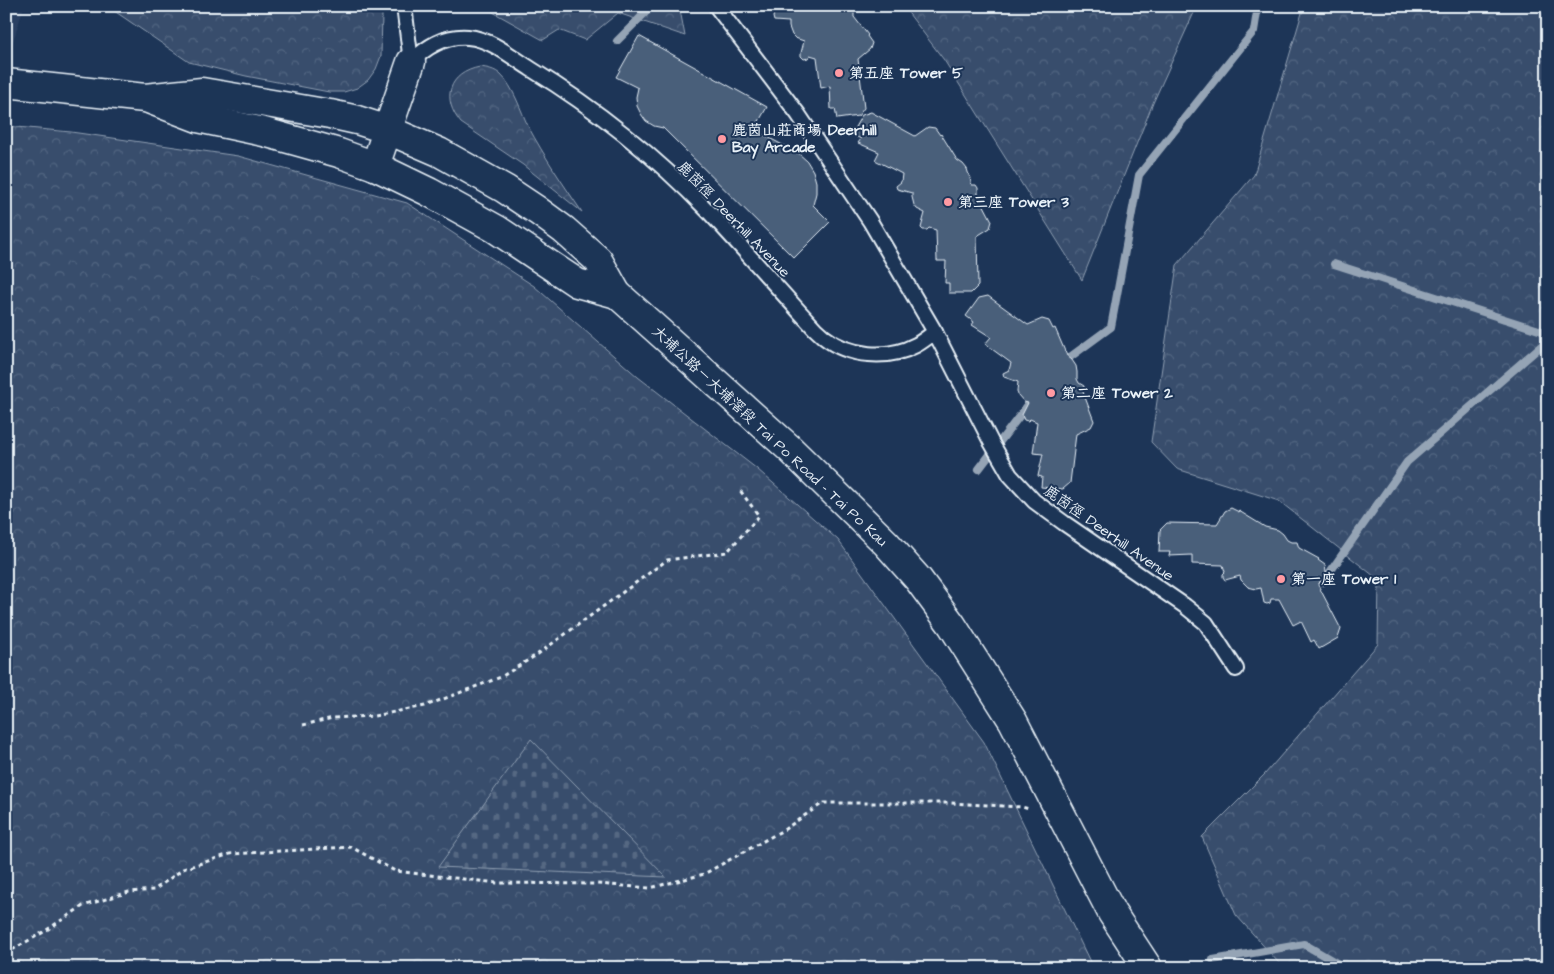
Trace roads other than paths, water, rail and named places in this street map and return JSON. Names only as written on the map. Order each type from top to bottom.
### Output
[{"type":"main road","points":[[375,166],[411,62]]},
{"type":"main road","name":"大埔公路－大埔滘段 Tai Po Road – Tai Po Kau","points":[[6,83],[145,98],[202,92],[357,120],[388,130],[463,164],[505,189],[564,230],[598,260],[617,294],[795,455],[886,542],[918,579],[952,625],[1013,721],[1112,912],[1148,968]]},
{"type":"main road","name":"大埔公路－大埔滘段 Tai Po Road – Tai Po Kau","points":[[145,98],[198,118],[264,132],[339,153],[375,166],[429,192],[496,230],[577,283],[617,294]]},
{"type":"lane","points":[[404,6],[411,62]]},
{"type":"lane","name":"鹿茵徑 Deerhill Avenue","points":[[716,6],[798,114],[870,221],[935,332],[1010,475],[1034,501],[1185,606],[1206,623],[1236,669]]},
{"type":"lane","name":"鹿茵徑 Deerhill Avenue","points":[[411,62],[422,51],[436,42],[451,38],[467,37],[482,40],[496,47],[542,75],[614,127],[668,173],[707,210],[824,337],[845,349],[868,354],[892,354],[915,346],[935,332]]},
{"type":"waterway","points":[[617,41],[652,6]]},
{"type":"waterway","points":[[1062,363],[1111,327],[1139,175],[1254,31],[1258,6]]},
{"type":"waterway","points":[[1334,264],[1548,333]]},
{"type":"waterway","points":[[1323,582],[1407,462],[1548,340]]},
{"type":"waterway","points":[[979,469],[1031,401]]},
{"type":"waterway","points":[[1213,960],[1304,944],[1345,968]]},
{"type":"place","name":"第五座 Tower 5","points":[[839,73]]},
{"type":"place","name":"鹿茵山莊商場 Deerhill Bay Arcade","points":[[722,139]]},
{"type":"place","name":"第三座 Tower 3","points":[[948,202]]},
{"type":"place","name":"第二座 Tower 2","points":[[1051,393]]},
{"type":"place","name":"第一座 Tower 1","points":[[1281,579]]}]
